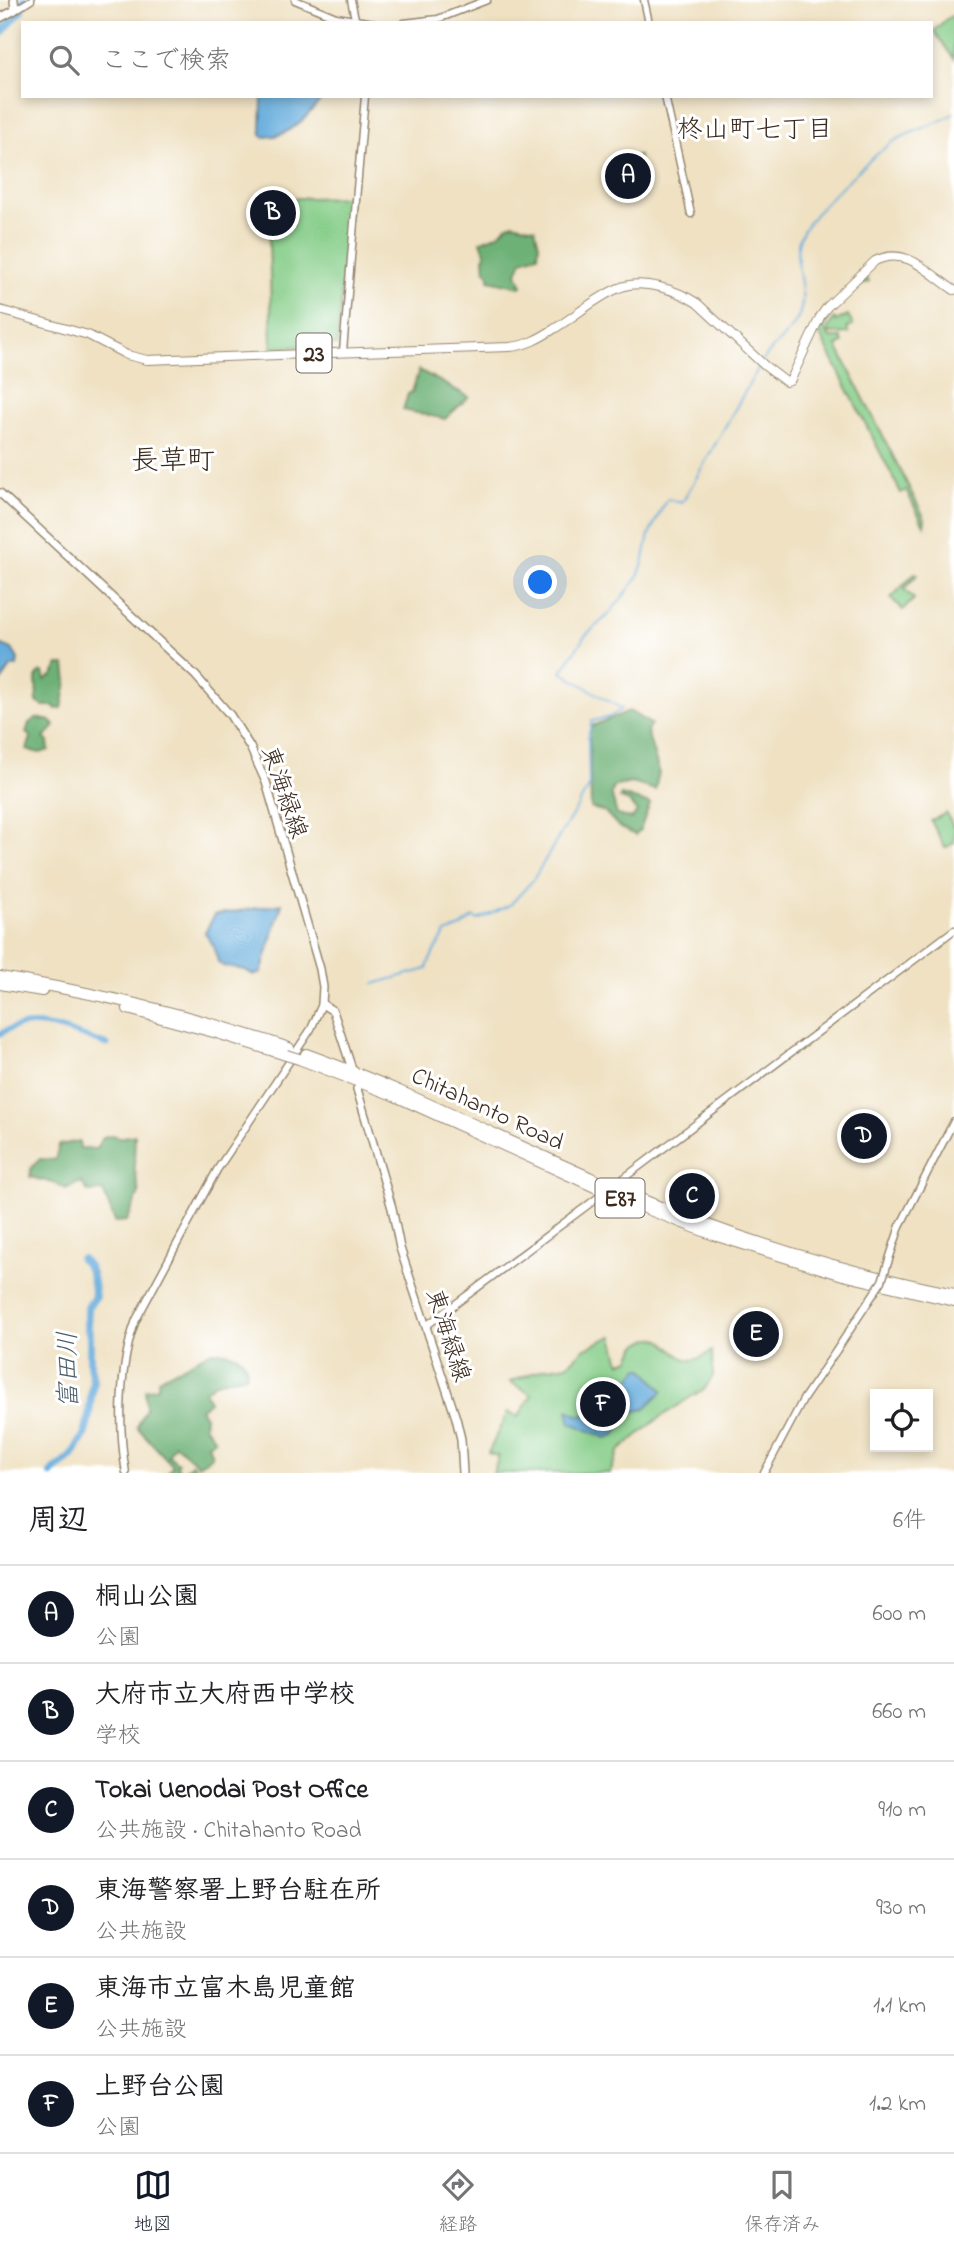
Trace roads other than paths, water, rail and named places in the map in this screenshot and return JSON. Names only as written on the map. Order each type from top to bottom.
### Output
[{"type":"highway","name":"Chitahanto Road","points":[[0,977],[146,1007],[219,1026],[301,1056],[610,1194],[704,1231],[822,1269],[954,1301]]},
{"type":"highway","name":"Chitahanto Road","points":[[0,984],[119,1007],[288,1051]]},
{"type":"highway","name":"Chitahanto Road","points":[[301,1056],[396,1088],[621,1191],[717,1229],[852,1270],[954,1294]]},
{"type":"main road","points":[[0,18],[16,6]]},
{"type":"main road","name":"23","points":[[0,310],[88,334],[136,359],[516,347],[546,334],[620,287],[635,285],[664,289],[689,298],[782,381],[790,381],[827,307],[867,269],[883,258],[900,255],[907,258],[954,290]]},
{"type":"main road","name":"東海緑線","points":[[0,493],[195,675],[230,715],[250,747],[266,782],[320,970],[322,1003],[333,1011],[351,1066]]},
{"type":"main road","name":"東海緑線","points":[[357,1089],[392,1208],[400,1248],[456,1418],[461,1440],[463,1473]]},
{"type":"street","points":[[16,6],[31,0]]},
{"type":"street","points":[[295,0],[353,21]]},
{"type":"street","points":[[351,0],[356,21]]},
{"type":"street","points":[[421,21],[438,19],[487,0]]},
{"type":"street","points":[[644,0],[649,21]]},
{"type":"street","points":[[343,351],[365,98]]},
{"type":"street","points":[[665,98],[691,214]]},
{"type":"street","points":[[616,1184],[954,930]]},
{"type":"street","points":[[126,1473],[122,1445],[125,1363],[127,1344],[136,1320],[217,1170],[310,1029],[322,1003]]},
{"type":"street","points":[[764,1473],[804,1398],[882,1281],[900,1226],[954,1121]]},
{"type":"street","points":[[426,1326],[600,1196]]},
{"type":"water","points":[[262,98],[322,98],[305,118],[282,134],[263,137]]},
{"type":"water","points":[[0,644],[12,649],[18,659],[17,666],[12,666],[0,683]]},
{"type":"water","points":[[282,904],[261,973],[253,975],[218,962],[214,947],[205,933],[214,915]]},
{"type":"water","points":[[639,1368],[643,1368],[663,1391],[644,1409],[628,1413],[615,1435],[606,1438],[571,1423],[568,1410],[580,1416],[586,1415],[602,1391],[606,1388],[624,1388]]},
{"type":"waterway","points":[[0,34],[20,12],[24,0]]},
{"type":"waterway","points":[[763,361],[794,325],[801,309],[798,244],[817,212],[886,147],[903,136],[954,113]]},
{"type":"waterway","points":[[374,984],[427,969],[432,955],[446,933],[461,927],[474,917],[478,920],[510,905],[533,880],[589,787],[588,738],[592,721],[609,717],[622,709],[561,672],[585,636],[609,614],[637,579],[649,535],[664,504],[668,499],[682,503],[760,365]]},
{"type":"waterway","points":[[0,1034],[26,1025],[40,1025],[68,1031],[108,1045]]},
{"type":"waterway","name":"富田川","points":[[51,1473],[72,1456],[84,1436],[88,1422],[93,1380],[87,1325],[88,1307],[95,1297],[90,1271],[81,1259]]},
{"type":"place","name":"桐山公園","points":[[628,176]]},
{"type":"place","name":"大府市立大府西中学校","points":[[273,213]]},
{"type":"place","name":"東海警察署上野台駐在所","points":[[864,1136]]},
{"type":"place","name":"Tokai Uenodai Post Office","points":[[692,1196]]},
{"type":"place","name":"東海市立富木島児童館","points":[[756,1334]]},
{"type":"place","name":"上野台公園","points":[[603,1404]]},
{"type":"district","name":"柊山町七丁目","points":[[755,128]]},
{"type":"district","name":"長草町","points":[[173,459]]}]
